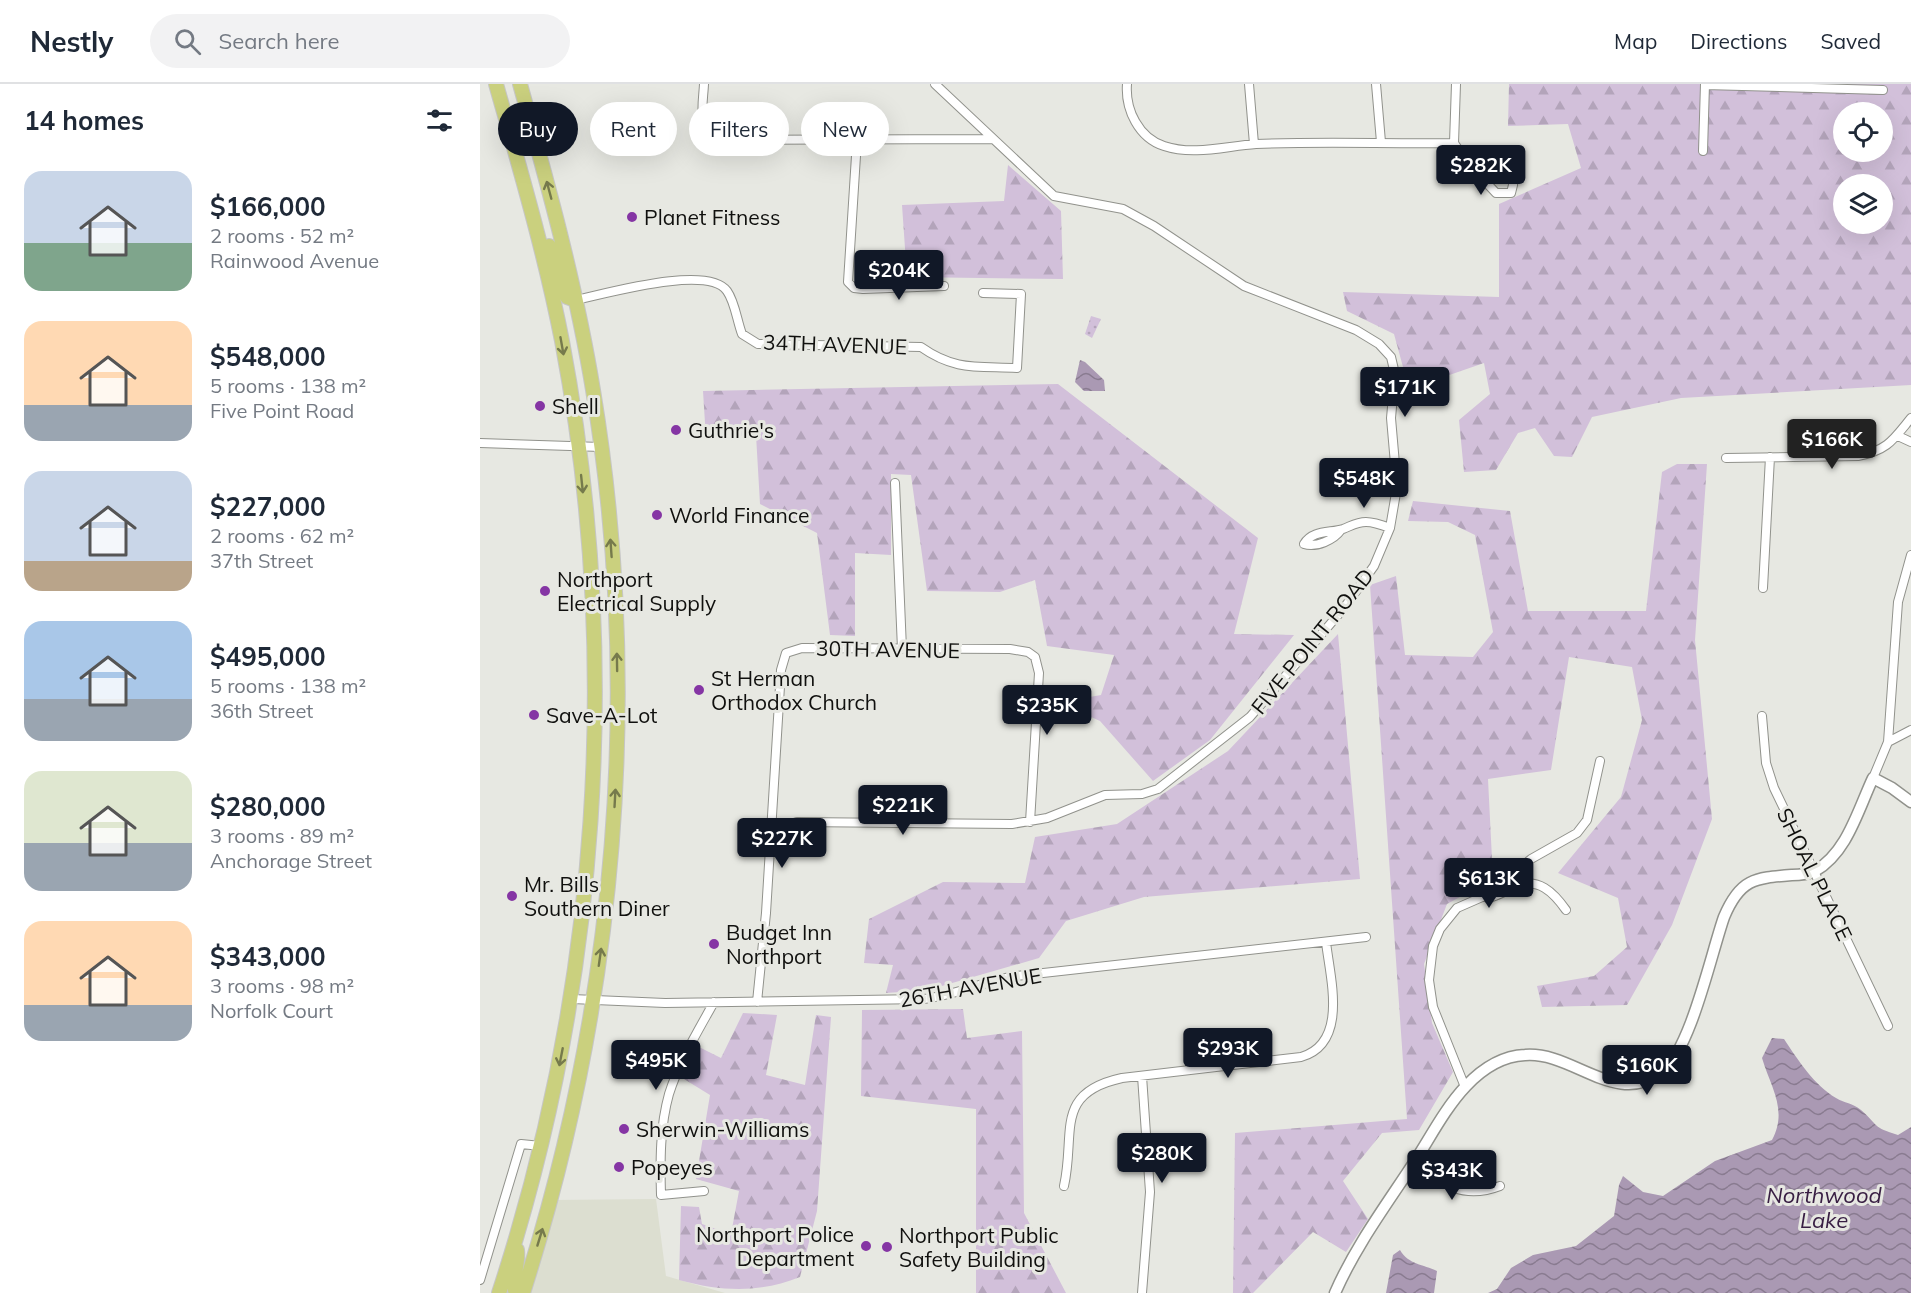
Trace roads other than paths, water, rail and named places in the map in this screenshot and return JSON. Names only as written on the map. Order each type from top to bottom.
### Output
[{"type":"highway","points":[[496,84],[537,235],[562,343],[578,444],[591,570],[595,695],[590,834],[572,999],[541,1146],[516,1242],[499,1293]]},
{"type":"highway","points":[[516,1242],[518,1266],[514,1284],[515,1290],[522,1293],[551,1200],[576,1097],[594,1000],[609,881],[617,752],[615,605],[601,447],[575,300],[556,215],[520,84]]},
{"type":"highway","points":[[537,235],[547,241],[567,297],[575,300]]},
{"type":"street","points":[[704,84],[702,121],[705,130],[711,136],[728,141],[801,140]]},
{"type":"street","name":"FIVE POINT ROAD","points":[[771,831],[797,822],[1030,822],[1105,795],[1142,794],[1158,789],[1237,729],[1344,608],[1374,566],[1390,528],[1396,486],[1391,418],[1395,374],[1391,357],[1386,350],[1356,330],[1244,286],[1146,221],[1123,209],[1054,196],[935,84]]},
{"type":"street","points":[[1127,84],[1129,108],[1137,124],[1148,137],[1163,146],[1208,150],[1254,144],[1454,143]]},
{"type":"street","points":[[1249,84],[1254,144]]},
{"type":"street","points":[[1376,84],[1381,142]]},
{"type":"street","points":[[1456,84],[1454,143],[1466,161],[1496,193],[1511,193],[1513,185]]},
{"type":"street","points":[[1703,151],[1705,84],[1883,90]]},
{"type":"street","points":[[889,140],[992,139]]},
{"type":"street","points":[[856,156],[848,282],[854,288],[944,286]]},
{"type":"street","name":"34TH AVENUE","points":[[575,300],[675,280],[711,279],[727,291],[742,334],[758,344],[921,346],[939,359],[954,365],[1017,368],[1021,294],[983,293]]},
{"type":"street","points":[[1726,458],[1858,456],[1876,453],[1898,436],[1911,418]]},
{"type":"street","points":[[1898,436],[1911,442]]},
{"type":"street","points":[[480,443],[578,444],[601,447]]},
{"type":"street","points":[[1763,588],[1770,457]]},
{"type":"street","points":[[895,483],[902,649]]},
{"type":"street","points":[[1302,545],[1307,538],[1322,537],[1332,529],[1341,530],[1357,522],[1369,522],[1390,528]]},
{"type":"street","points":[[1335,1293],[1364,1239],[1465,1087],[1493,1064],[1509,1057],[1527,1054],[1553,1058],[1620,1084],[1647,1081],[1662,1072],[1673,1059],[1686,1034],[1731,901],[1741,887],[1765,876],[1814,872],[1833,857],[1844,843],[1888,742],[1898,602],[1908,576],[1911,555]]},
{"type":"street","name":"30TH AVENUE","points":[[771,831],[781,670],[786,653],[802,648],[1010,649],[1028,652],[1035,657],[1039,673],[1030,822]]},
{"type":"street","name":"SHOAL PLACE","points":[[1762,716],[1765,754],[1771,780],[1888,1026]]},
{"type":"street","points":[[1890,723],[1908,731]]},
{"type":"street","points":[[1888,742],[1908,731]]},
{"type":"street","points":[[1465,1087],[1433,1007],[1430,964],[1432,946],[1450,914],[1497,889],[1531,859],[1576,833],[1587,820],[1600,761]]},
{"type":"street","points":[[1873,778],[1911,802]]},
{"type":"street","points":[[757,1002],[771,831]]},
{"type":"street","points":[[1481,898],[1499,896],[1517,885],[1540,885],[1551,890],[1566,910]]},
{"type":"street","name":"26TH AVENUE","points":[[572,999],[665,1003],[888,1002],[950,995],[992,980],[1016,976],[1366,937]]},
{"type":"street","points":[[1064,1186],[1071,1118],[1078,1102],[1097,1084],[1142,1076],[1309,1055],[1323,1043],[1333,1019],[1326,942]]},
{"type":"street","points":[[704,1191],[660,1195],[661,1148],[669,1094],[714,1002]]},
{"type":"street","points":[[1142,1076],[1149,1192],[1142,1293]]},
{"type":"street","points":[[480,1280],[521,1144],[541,1146]]},
{"type":"street","points":[[1415,1161],[1444,1183],[1468,1193],[1484,1192],[1500,1186]]},
{"type":"water","points":[[1080,360],[1104,380],[1105,391],[1084,391],[1075,382]]},
{"type":"water","name":"Northwood Lake","points":[[1772,1038],[1784,1039],[1807,1071],[1828,1093],[1858,1108],[1880,1128],[1898,1135],[1911,1127],[1911,1293],[1488,1293],[1497,1289],[1511,1268],[1533,1255],[1576,1246],[1614,1216],[1619,1185],[1623,1176],[1643,1192],[1663,1196],[1715,1161],[1772,1140],[1777,1129],[1778,1109],[1762,1058]]},
{"type":"water","points":[[1400,1250],[1408,1259],[1437,1271],[1434,1293],[1386,1293],[1393,1255]]},
{"type":"place","name":"Planet Fitness","points":[[632,217]]},
{"type":"place","name":"Shell","points":[[540,406]]},
{"type":"place","name":"Guthrie's","points":[[676,430]]},
{"type":"place","name":"World Finance","points":[[657,515]]},
{"type":"place","name":"Northport Electrical Supply","points":[[545,591]]},
{"type":"place","name":"St Herman Orthodox Church","points":[[699,690]]},
{"type":"place","name":"Save-A-Lot","points":[[534,715]]},
{"type":"place","name":"Mr. Bills Southern Diner","points":[[512,896]]},
{"type":"place","name":"Budget Inn Northport","points":[[714,944]]},
{"type":"place","name":"Sherwin-Williams","points":[[624,1129]]},
{"type":"place","name":"Popeyes","points":[[619,1167]]},
{"type":"place","name":"Northport Police Department","points":[[866,1246]]},
{"type":"place","name":"Northport Public Safety Building","points":[[887,1247]]}]
